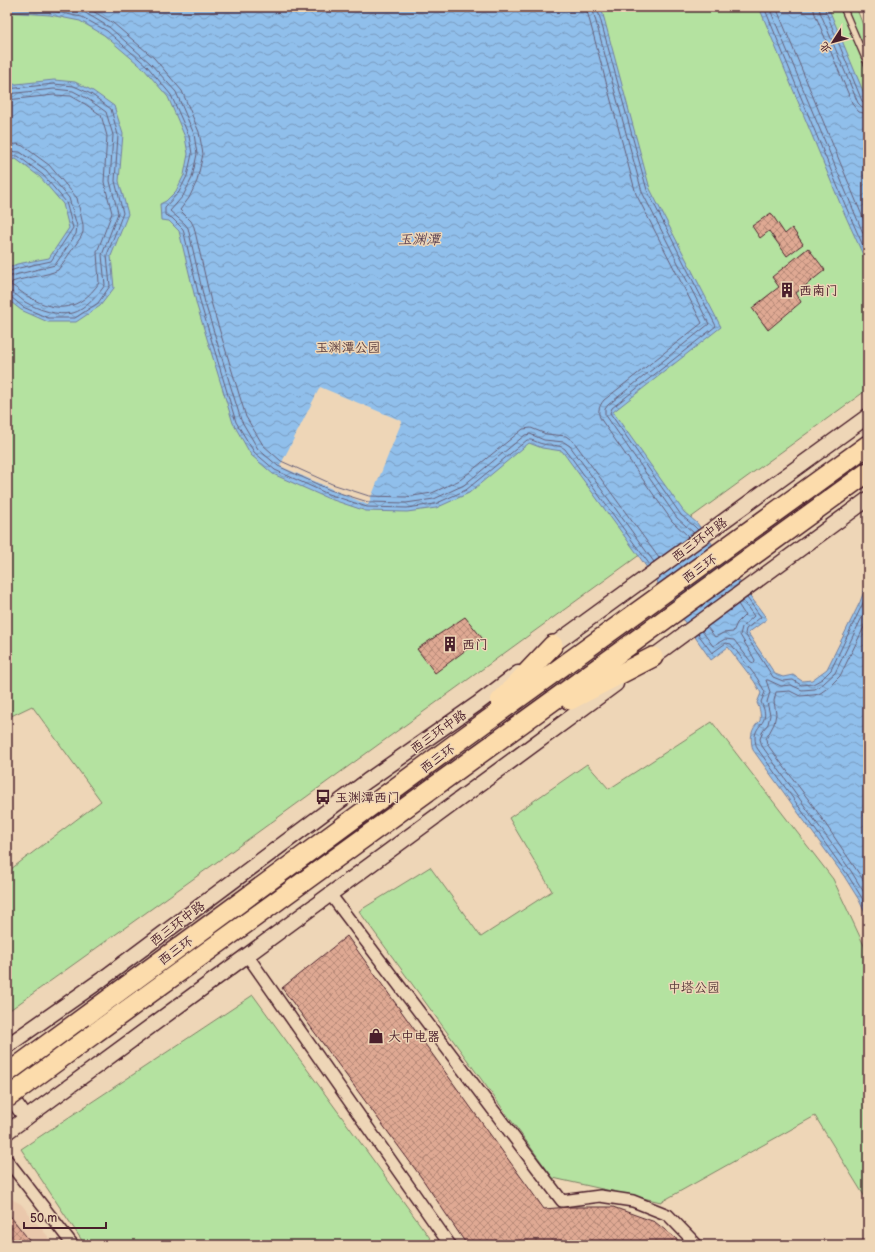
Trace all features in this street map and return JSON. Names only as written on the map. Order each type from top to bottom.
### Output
[{"type":"highway","name":"西三环","points":[[7,1074],[466,736],[868,445]]},
{"type":"highway","name":"西三环","points":[[7,1098],[868,472]]},
{"type":"highway","points":[[466,736],[553,645]]},
{"type":"highway","points":[[508,733],[653,657]]},
{"type":"street","name":"西三环中路","points":[[7,1046],[101,980],[367,781],[477,704],[553,645],[868,416]]},
{"type":"street","points":[[7,1132],[864,501]]},
{"type":"street","points":[[330,894],[562,1200],[600,1196],[633,1200],[668,1215],[697,1245]]},
{"type":"street","points":[[247,955],[450,1245]]},
{"type":"street","points":[[7,1092],[26,1118]]},
{"type":"street","points":[[7,1160],[73,1245]]},
{"type":"lane","points":[[843,7],[868,65]]},
{"type":"shaded area","points":[[7,1197],[21,1204],[55,1245],[7,1245]]},
{"type":"green space","name":"玉渊潭公园","points":[[7,7],[856,7],[868,38],[868,331],[864,337],[868,369],[868,389],[214,864],[7,1012],[7,872],[101,801],[32,706],[7,718]]},
{"type":"green space","name":"中塔公园","points":[[712,722],[833,879],[868,954],[868,1202],[815,1116],[661,1202],[553,1178],[359,911],[430,867],[481,937],[552,891],[509,818],[587,764],[609,789]]},
{"type":"green space","points":[[253,995],[435,1245],[85,1245],[21,1149]]},
{"type":"water","name":"玉渊潭","points":[[7,7],[601,7],[650,189],[721,327],[613,412],[684,512],[697,523],[767,619],[748,633],[775,674],[783,677],[793,675],[802,681],[812,680],[827,669],[860,602],[868,580],[868,920],[859,900],[844,876],[753,750],[751,742],[752,734],[754,727],[760,721],[760,712],[757,703],[761,693],[754,681],[728,647],[711,660],[636,552],[562,451],[542,448],[529,443],[469,493],[436,508],[407,512],[366,511],[327,498],[273,474],[251,455],[233,423],[197,306],[179,231],[169,221],[161,220],[160,204],[166,201],[176,191],[184,175],[188,154],[185,137],[168,97],[144,69],[104,35],[80,21],[50,15],[7,12]]},
{"type":"water","points":[[759,7],[828,7],[868,103],[868,266],[842,208]]},
{"type":"water","points":[[54,80],[75,82],[93,91],[114,106],[123,134],[119,181],[128,214],[111,256],[114,288],[100,306],[76,322],[48,322],[21,310],[7,299],[7,268],[17,264],[49,258],[69,228],[63,204],[40,177],[16,159],[7,160],[7,85]]},
{"type":"pier","points":[[320,387],[402,421],[368,505],[280,466]]},
{"type":"building","points":[[771,213],[785,234],[792,228],[803,244],[787,256],[769,231],[760,238],[752,226]]},
{"type":"building","name":"西南门","points":[[808,248],[825,270],[796,293],[801,302],[768,330],[752,308],[779,287],[772,277]]},
{"type":"building","name":"西门","points":[[465,617],[482,638],[435,673],[417,649]]},
{"type":"building","points":[[347,936],[544,1209],[569,1207],[613,1207],[655,1222],[684,1245],[467,1245],[421,1177],[282,988]]},
{"type":"building","points":[[7,1212],[33,1245],[7,1245]]},
{"type":"place","name":"西南门","points":[[787,290]]},
{"type":"place","name":"西门","points":[[450,644]]},
{"type":"place","name":"玉渊潭西门","points":[[323,797]]},
{"type":"place","name":"大中电器","points":[[376,1036]]}]
